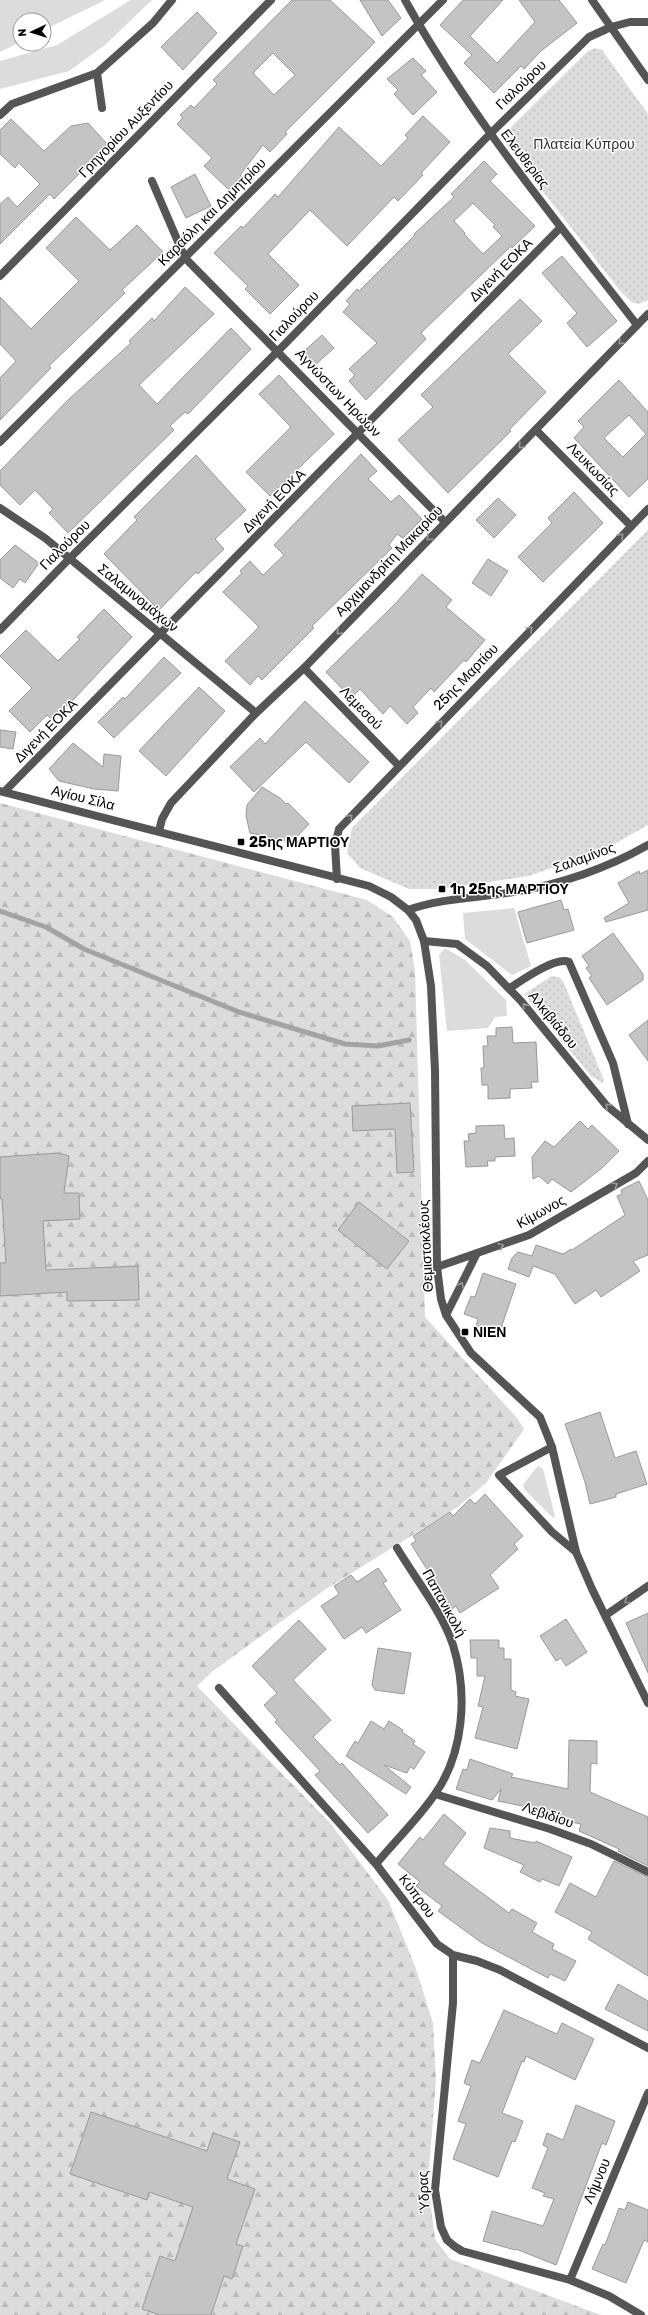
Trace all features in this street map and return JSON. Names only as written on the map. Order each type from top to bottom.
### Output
[{"type":"street","points":[[0,106],[12,104],[98,73],[153,23],[172,0]]},
{"type":"street","name":"Γρηγορίου Αυξεντίου","points":[[0,276],[271,0]]},
{"type":"street","name":"Ελευθερίας","points":[[405,0],[490,134],[636,325]]},
{"type":"street","name":"Καραόλη και Δημητρίου","points":[[0,442],[443,0]]},
{"type":"street","points":[[592,0],[648,80]]},
{"type":"street","name":"Γιαλούρου","points":[[0,630],[69,559],[278,351],[490,134],[589,37],[611,26],[630,22],[648,22]]},
{"type":"street","points":[[98,73],[102,108]]},
{"type":"street","points":[[0,115],[12,104]]},
{"type":"street","name":"Αγνώστων Ηρώων","points":[[152,181],[185,258],[445,522]]},
{"type":"street","name":"Διγενή ΕΟΚΑ","points":[[2,791],[161,633],[561,228]]},
{"type":"street","name":"Αρχιμανδρίτη Μακαρίου","points":[[159,831],[162,820],[171,803],[256,713],[304,668],[648,314]]},
{"type":"street","name":"Λευκωσίας","points":[[536,430],[631,526]]},
{"type":"street","name":"Σαλαμινομάχων","points":[[0,508],[45,538],[256,713]]},
{"type":"street","name":"25ης Μαρτίου","points":[[337,879],[335,845],[339,829],[648,509]]},
{"type":"street","name":"Λεμεσού","points":[[304,668],[399,766]]},
{"type":"street","name":"Αγίου Σίλα","points":[[2,791],[159,831],[337,879]]},
{"type":"street","name":"Σαλαμίνος","points":[[408,910],[428,904],[536,888],[597,868],[648,844]]},
{"type":"street","name":"Θεμιστοκλέους","points":[[337,879],[369,886],[391,897],[408,910],[416,920],[424,940],[431,986],[435,1071],[437,1267],[441,1299],[446,1315],[471,1353],[540,1417],[552,1447],[576,1552],[592,1589],[648,1703]]},
{"type":"street","name":"Αλκιβιάδου","points":[[424,940],[447,942],[461,946],[483,963],[510,988],[606,1105],[648,1140]]},
{"type":"street","points":[[510,988],[549,965],[566,960],[569,962],[613,1063],[628,1124]]},
{"type":"street","name":"Κίμωνος","points":[[437,1267],[476,1255],[529,1235],[636,1172],[648,1161]]},
{"type":"street","points":[[446,1315],[476,1255]]},
{"type":"street","points":[[552,1447],[499,1475],[552,1532],[576,1552]]},
{"type":"street","name":"Παπανικολή","points":[[376,1864],[435,1794],[449,1769],[457,1742],[462,1694],[453,1646],[446,1629],[396,1548]]},
{"type":"street","points":[[606,1616],[648,1586]]},
{"type":"street","name":"Κύπρου","points":[[219,1688],[376,1864],[437,1944],[453,1955],[477,1961],[500,1970],[648,2048]]},
{"type":"street","name":"Λεβιδίου","points":[[435,1794],[550,1829],[591,1844],[648,1872]]},
{"type":"street","name":"Ύδρας","points":[[453,1955],[453,2003],[436,2165],[435,2190],[441,2227],[447,2240],[462,2251],[570,2280],[610,2296],[641,2315]]},
{"type":"street","name":"Λήμνου","points":[[570,2280],[648,2093]]},
{"type":"green space","points":[[0,0],[105,0],[52,26],[52,12],[12,12],[12,46],[0,52]]},
{"type":"green space","points":[[131,0],[152,0],[105,45],[69,71],[0,89],[0,61],[32,52],[52,52],[52,46],[57,45]]},
{"type":"green space","name":"Πλατεία Κύπρου","points":[[595,48],[602,50],[648,114],[648,300],[639,304],[633,303],[621,292],[507,145],[506,138],[512,126],[588,51]]},
{"type":"green space","points":[[648,530],[648,825],[609,847],[529,876],[442,889],[409,889],[360,868],[347,853],[352,828]]},
{"type":"green space","points":[[0,803],[367,900],[393,917],[410,941],[415,971],[425,1317],[517,1418],[524,1429],[486,1483],[459,1506],[326,1589],[213,1671],[197,1686],[331,1824],[388,1900],[415,1966],[433,2023],[436,2080],[428,2183],[435,2239],[450,2259],[601,2315],[0,2315]]},
{"type":"green space","points":[[514,908],[531,966],[512,975],[465,939],[463,913]]},
{"type":"green space","points":[[445,948],[465,960],[506,1000],[507,1016],[495,1017],[488,1028],[447,1031],[439,955]]},
{"type":"green space","points":[[552,976],[559,977],[563,981],[604,1080],[603,1083],[591,1076],[524,994]]},
{"type":"green space","points":[[539,1466],[543,1469],[555,1516],[553,1518],[525,1490],[523,1485]]},
{"type":"building","points":[[292,0],[330,0],[375,42],[285,132],[287,134],[270,152],[263,145],[240,175],[243,177],[229,190],[204,166],[212,158],[177,124],[183,118],[180,115],[191,105],[194,108],[217,84],[213,80]],"holes":[[[273,53],[295,75],[274,95],[253,73]]]},
{"type":"building","points":[[360,0],[388,0],[401,18],[382,36]]},
{"type":"building","points":[[463,0],[503,0],[470,36],[497,63],[535,22],[519,0],[559,0],[577,23],[541,51],[524,69],[521,66],[494,93],[464,63],[472,55],[440,25]]},
{"type":"building","points":[[197,12],[217,33],[183,70],[161,47]]},
{"type":"building","points":[[413,58],[426,71],[421,75],[437,92],[413,115],[394,94],[398,90],[387,79]]},
{"type":"building","points":[[423,116],[450,142],[421,173],[423,175],[398,201],[394,197],[347,246],[310,210],[268,254],[299,285],[270,314],[245,289],[248,286],[214,253],[241,226],[243,228],[275,194],[278,197],[339,127],[381,166],[408,138],[405,135]]},
{"type":"building","points":[[11,119],[44,151],[71,126],[88,123],[108,145],[54,199],[50,194],[0,244],[0,204],[8,197],[17,207],[40,184],[19,163],[15,168],[0,154],[0,130]]},
{"type":"building","points":[[484,161],[497,174],[490,181],[535,226],[512,248],[511,246],[421,333],[426,339],[366,400],[349,381],[355,375],[349,369],[377,343],[343,312],[350,304],[346,301],[357,289],[359,291],[415,235],[414,234],[454,197],[451,194]],"holes":[[[473,203],[495,225],[493,227],[502,236],[483,254],[454,221]]]},
{"type":"building","points":[[195,174],[211,206],[186,218],[171,187]]},
{"type":"building","points":[[76,217],[110,250],[137,225],[163,252],[122,290],[125,293],[49,366],[51,368],[0,420],[0,378],[16,361],[0,344],[0,297],[31,329],[79,281],[46,248]]},
{"type":"building","points":[[562,256],[617,321],[587,347],[567,323],[577,313],[542,273]]},
{"type":"building","points":[[185,287],[214,314],[139,385],[157,404],[231,328],[251,349],[188,414],[185,412],[170,426],[174,430],[68,533],[49,513],[53,509],[35,490],[20,505],[0,485],[0,471],[68,400],[131,343],[129,341],[152,318],[154,321]]},
{"type":"building","points":[[520,299],[542,321],[508,354],[546,392],[509,430],[511,431],[448,493],[398,440],[433,407],[421,395]]},
{"type":"building","points":[[322,335],[334,348],[315,365],[303,352]]},
{"type":"building","points":[[279,375],[334,434],[270,496],[246,472],[291,427],[259,394]]},
{"type":"building","points":[[619,380],[648,412],[648,479],[629,497],[574,438],[584,427],[578,421]],"holes":[[[629,415],[646,434],[623,457],[604,438]]]},
{"type":"building","points":[[361,454],[377,471],[368,479],[391,502],[399,495],[422,519],[403,538],[397,534],[389,545],[392,548],[312,626],[314,628],[262,680],[258,676],[250,685],[225,661],[259,627],[223,592],[242,573],[240,571],[250,561],[263,575],[284,555],[274,545]]},
{"type":"building","points":[[196,455],[246,510],[215,539],[224,549],[198,574],[196,572],[159,610],[104,554],[137,520],[134,517]]},
{"type":"building","points":[[574,492],[603,523],[543,582],[518,557],[552,523],[548,518]]},
{"type":"building","points":[[498,498],[516,515],[494,538],[476,520]]},
{"type":"building","points":[[15,545],[39,563],[25,583],[20,579],[13,588],[0,578],[0,560]]},
{"type":"building","points":[[488,559],[508,571],[491,596],[472,583]]},
{"type":"building","points":[[422,574],[452,600],[446,607],[485,640],[466,662],[464,660],[434,692],[431,688],[413,707],[418,713],[407,724],[390,706],[383,714],[360,689],[351,698],[326,672],[395,604]]},
{"type":"building","points":[[104,609],[132,637],[74,699],[51,719],[47,715],[30,732],[9,711],[32,688],[0,656],[26,630],[58,661],[80,639],[77,637]]},
{"type":"building","points":[[164,657],[181,673],[114,738],[98,722],[123,697],[125,699]]},
{"type":"building","points":[[199,687],[225,711],[166,776],[139,751]]},
{"type":"building","points":[[305,701],[369,762],[349,783],[306,742],[254,792],[230,767],[260,738],[265,744]]},
{"type":"building","points":[[0,730],[16,732],[13,749],[0,747]]},
{"type":"building","points":[[73,743],[103,767],[104,754],[121,756],[118,791],[94,789],[59,781],[49,769]]},
{"type":"building","points":[[262,787],[280,798],[286,804],[288,803],[309,824],[292,842],[250,833],[246,816],[247,805]]},
{"type":"building","points":[[648,870],[648,910],[606,922],[604,918],[629,903],[618,883],[639,871],[640,874]]},
{"type":"building","points":[[561,900],[564,910],[568,909],[574,930],[527,943],[518,912]]},
{"type":"building","points":[[613,933],[643,974],[643,980],[607,1005],[589,978],[592,976],[586,968],[589,966],[582,956]]},
{"type":"building","points":[[648,1020],[648,1061],[629,1035]]},
{"type":"building","points":[[512,1027],[513,1043],[536,1042],[538,1082],[531,1082],[532,1088],[510,1089],[510,1098],[488,1099],[488,1085],[482,1085],[481,1068],[484,1068],[483,1046],[488,1046],[487,1036],[496,1036],[496,1028]]},
{"type":"building","points":[[410,1103],[414,1172],[397,1173],[395,1129],[353,1131],[352,1106]]},
{"type":"building","points":[[580,1121],[588,1129],[592,1125],[619,1151],[602,1168],[571,1192],[552,1179],[548,1184],[539,1176],[533,1179],[532,1157],[545,1141],[554,1147]]},
{"type":"building","points":[[504,1125],[505,1139],[514,1138],[515,1156],[495,1157],[495,1161],[487,1161],[488,1166],[466,1167],[464,1141],[469,1141],[468,1134],[476,1133],[476,1126]]},
{"type":"building","points":[[58,1153],[69,1156],[64,1193],[79,1193],[80,1219],[43,1221],[46,1270],[138,1266],[139,1300],[67,1301],[67,1292],[0,1296],[0,1263],[6,1263],[2,1199],[0,1198],[0,1157]]},
{"type":"building","points":[[639,1181],[648,1200],[648,1255],[633,1261],[640,1271],[601,1297],[596,1290],[575,1304],[555,1274],[533,1266],[529,1277],[508,1269],[512,1258],[518,1252],[532,1256],[536,1245],[563,1254],[571,1249],[572,1250],[625,1215],[617,1196],[622,1194],[621,1190]]},
{"type":"building","points":[[359,1202],[409,1241],[387,1269],[338,1230]]},
{"type":"building","points":[[483,1273],[516,1284],[499,1334],[476,1326],[478,1319],[464,1314],[471,1296],[475,1297]]},
{"type":"building","points":[[600,1412],[615,1458],[636,1451],[647,1484],[616,1494],[616,1497],[590,1504],[585,1482],[565,1424]]},
{"type":"building","points":[[485,1494],[523,1536],[514,1544],[518,1549],[490,1575],[499,1588],[460,1613],[456,1606],[452,1609],[411,1544],[416,1541],[413,1536],[450,1512],[453,1516],[470,1499],[475,1504]]},
{"type":"building","points":[[378,1568],[387,1581],[383,1583],[401,1610],[366,1633],[362,1627],[344,1639],[321,1606],[339,1594],[334,1586],[351,1575],[357,1582]]},
{"type":"building","points":[[648,1613],[648,1673],[626,1623]]},
{"type":"building","points":[[566,1619],[587,1652],[566,1666],[561,1658],[556,1661],[540,1636]]},
{"type":"building","points":[[299,1620],[326,1649],[293,1680],[331,1720],[313,1737],[340,1765],[342,1763],[388,1815],[368,1833],[315,1775],[320,1771],[275,1722],[277,1720],[264,1705],[277,1693],[252,1666]]},
{"type":"building","points":[[470,1640],[499,1640],[499,1648],[504,1648],[504,1659],[511,1659],[511,1690],[516,1692],[515,1696],[529,1699],[517,1749],[475,1738],[483,1707],[478,1706],[485,1676],[477,1676],[477,1658],[471,1658]]},
{"type":"building","points":[[378,1648],[411,1653],[404,1694],[375,1690],[372,1685]]},
{"type":"building","points":[[371,1721],[384,1729],[389,1721],[403,1730],[402,1732],[415,1741],[413,1744],[425,1752],[414,1769],[410,1767],[407,1773],[384,1765],[411,1787],[406,1794],[346,1756],[355,1741],[358,1743]]},
{"type":"building","points":[[569,1740],[597,1741],[597,1764],[591,1763],[590,1792],[648,1817],[648,1866],[618,1851],[619,1849],[579,1831],[581,1824],[540,1816],[542,1810],[498,1801],[501,1789],[492,1800],[456,1789],[463,1769],[467,1770],[470,1759],[513,1774],[511,1777],[568,1789]]},
{"type":"building","points":[[444,1814],[466,1833],[443,1864],[509,1913],[512,1909],[537,1923],[532,1932],[554,1944],[552,1949],[576,1961],[565,1981],[550,1974],[548,1978],[482,1943],[438,1911],[442,1906],[416,1886],[420,1882],[398,1864],[420,1837],[423,1840]]},
{"type":"building","points":[[490,1828],[510,1831],[510,1838],[535,1843],[536,1841],[572,1857],[559,1886],[542,1879],[540,1882],[520,1872],[524,1865],[484,1848]]},
{"type":"building","points":[[614,1861],[648,1877],[648,1976],[588,1939],[592,1932],[555,1912],[570,1883],[596,1897]]},
{"type":"building","points":[[618,1984],[648,2001],[648,2031],[605,2009]]},
{"type":"building","points":[[504,2010],[557,2034],[562,2023],[594,2039],[575,2080],[526,2056],[524,2062],[522,2061],[502,2113],[523,2121],[515,2142],[512,2141],[498,2177],[453,2159],[466,2124],[458,2121],[471,2086],[464,2083],[472,2060],[480,2063]]},
{"type":"building","points":[[576,2105],[615,2121],[606,2145],[602,2143],[556,2265],[516,2249],[515,2250],[483,2241],[492,2211],[543,2226],[554,2199],[543,2196],[545,2193],[532,2188],[548,2148],[543,2145],[547,2133],[563,2140]]},
{"type":"building","points":[[91,2112],[207,2151],[213,2133],[240,2142],[227,2179],[255,2189],[236,2244],[243,2246],[232,2279],[224,2276],[211,2315],[160,2315],[142,2309],[160,2256],[175,2261],[193,2207],[149,2192],[147,2200],[70,2174]]},
{"type":"building","points":[[628,2202],[648,2210],[648,2242],[644,2240],[626,2283],[592,2269],[603,2244],[605,2245],[619,2208],[625,2210]]},
{"type":"waterway","points":[[0,911],[46,927],[84,949],[239,1012],[345,1044],[378,1046],[409,1040]]},
{"type":"place","name":"25ης ΜΑΡΤΙΟΥ","points":[[241,842]]},
{"type":"place","name":"1η 25ης ΜΑΡΤΙΟΥ","points":[[442,889]]},
{"type":"place","name":"ΝΙΕΝ","points":[[465,1332]]}]
